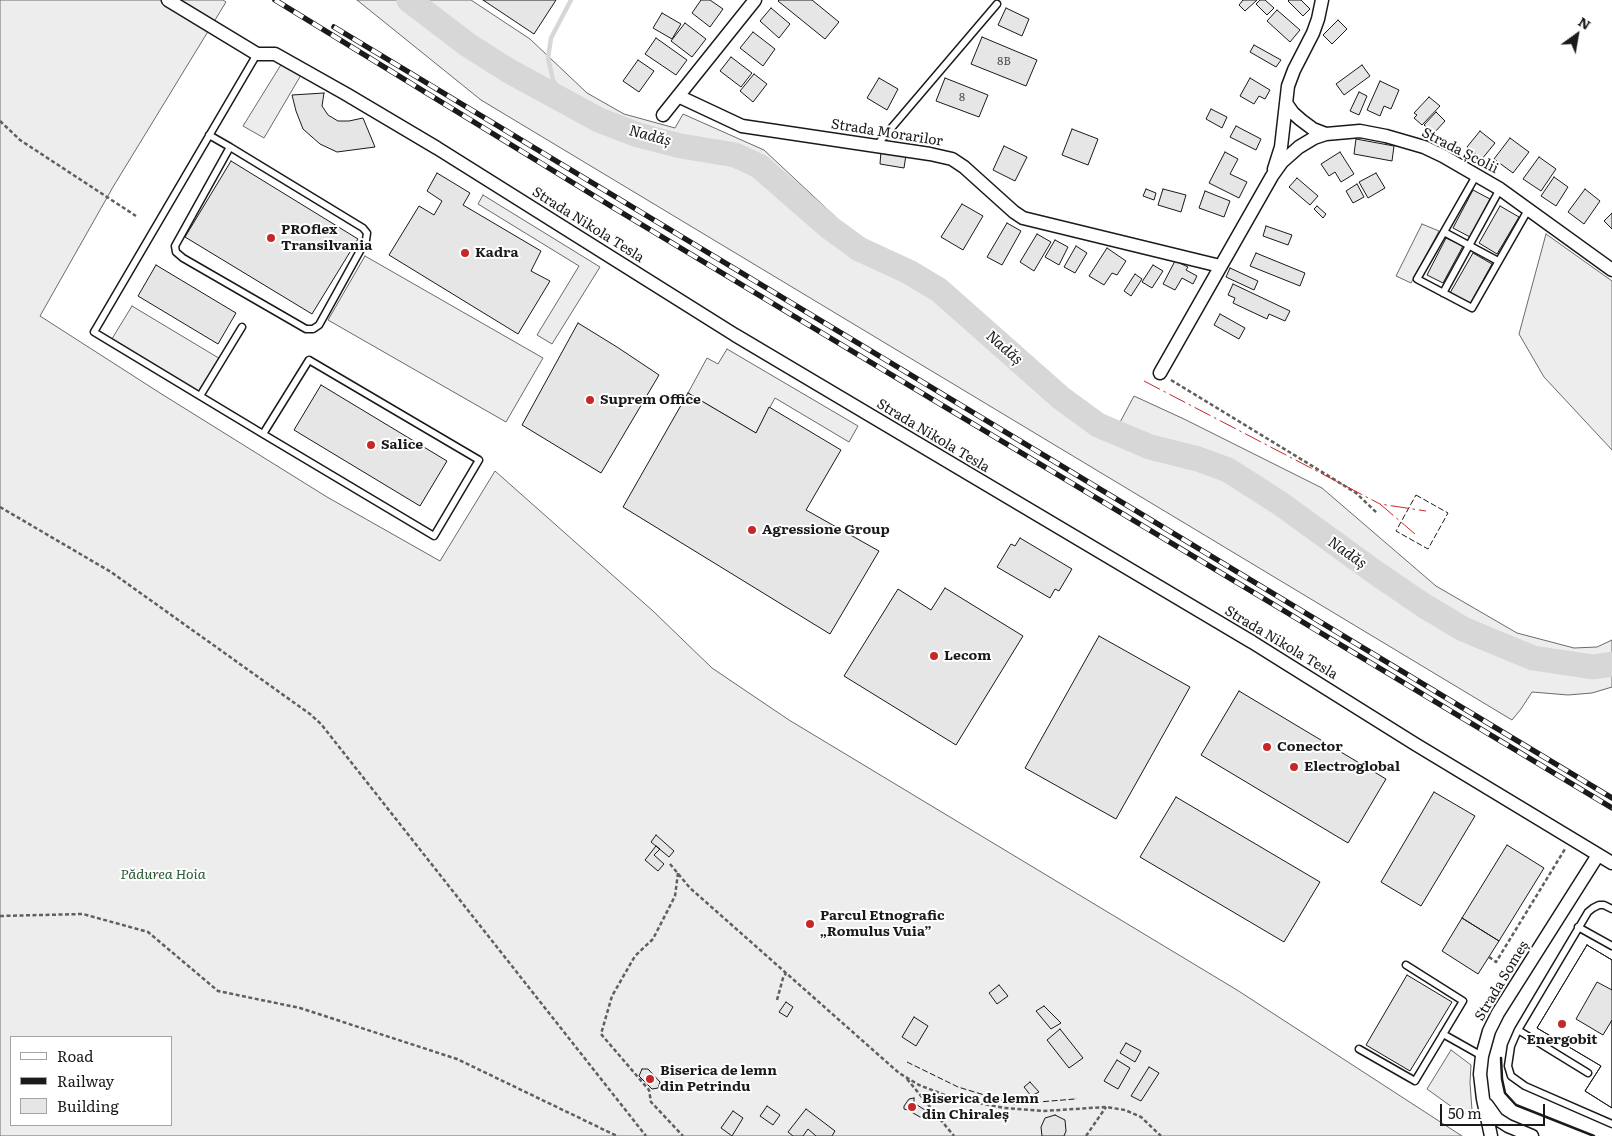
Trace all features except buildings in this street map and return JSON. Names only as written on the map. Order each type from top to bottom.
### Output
[{"type":"street","name":"Strada Nikola Tesla","points":[[168,0],[257,54],[275,54],[355,98],[735,335],[1252,642],[1415,744],[1612,863]]},
{"type":"street","points":[[663,115],[755,0]]},
{"type":"street","points":[[1272,176],[1281,147],[1288,86],[1313,33],[1322,0]]},
{"type":"street","name":"Strada Morarilor","points":[[678,96],[742,126],[930,154],[952,159],[964,167],[1023,218],[1220,266]]},
{"type":"street","points":[[1286,103],[1301,120],[1313,129],[1326,134]]},
{"type":"street","name":"Strada Școlii","points":[[1160,373],[1272,176],[1282,162],[1299,147],[1314,138],[1326,134],[1360,131],[1406,141],[1437,153],[1477,174],[1500,189],[1612,270]]},
{"type":"street","name":"Strada Someș","points":[[1491,1136],[1480,1074],[1482,1056],[1489,1031],[1498,1013],[1598,855]]},
{"type":"street","points":[[1483,1099],[1497,1119],[1532,1136]]},
{"type":"lane","points":[[876,146],[997,4]]},
{"type":"lane","points":[[257,54],[94,332],[200,396],[434,536],[479,460],[309,360],[264,434]]},
{"type":"lane","points":[[209,135],[230,147],[363,228],[367,233],[366,240],[319,325],[314,329],[306,329],[183,258],[176,252],[176,246],[230,147]]},
{"type":"lane","points":[[1477,174],[1417,279],[1472,308],[1528,210]]},
{"type":"lane","points":[[1443,293],[1500,189]]},
{"type":"lane","points":[[1444,232],[1498,261]]},
{"type":"lane","points":[[200,396],[242,327]]},
{"type":"lane","points":[[1612,909],[1604,905],[1592,908],[1578,927],[1518,1030],[1511,1046],[1508,1066],[1511,1076],[1525,1086],[1612,1124]]},
{"type":"lane","points":[[1578,927],[1612,946]]},
{"type":"lane","points":[[1359,1048],[1415,1081],[1463,1001],[1406,965]]},
{"type":"lane","points":[[1518,1030],[1588,1073]]},
{"type":"lane","points":[[1443,1034],[1482,1056]]},
{"type":"path","points":[[0,121],[20,140],[136,216]]},
{"type":"path","points":[[1160,373],[1356,493],[1377,513]]},
{"type":"path","points":[[0,507],[118,577],[310,714],[321,724],[646,1136]]},
{"type":"path","points":[[1489,957],[1496,962],[1571,838]]},
{"type":"path","points":[[670,864],[690,888],[904,1076],[954,1136]]},
{"type":"path","points":[[678,874],[676,896],[653,940],[635,956],[612,996],[601,1034],[649,1090],[651,1102],[683,1136]]},
{"type":"path","points":[[0,916],[83,914],[148,932],[218,991],[300,1008],[457,1059],[617,1136]]},
{"type":"path","points":[[777,1000],[782,978],[786,973]]},
{"type":"path","points":[[904,1076],[919,1085],[950,1097],[1004,1108],[1043,1111],[1106,1107],[1125,1110],[1142,1117],[1161,1136]]},
{"type":"path","points":[[1086,1136],[1106,1107]]},
{"type":"shaded area","points":[[0,0],[223,0],[226,2],[113,187],[40,316],[327,497],[440,561],[495,471],[653,611],[712,668],[789,720],[1237,990],[1462,1136],[0,1136]]},
{"type":"shaded area","points":[[357,0],[471,0],[530,39],[587,93],[624,114],[675,128],[683,114],[764,150],[858,238],[926,274],[968,303],[1091,411],[1118,426],[1134,396],[1322,488],[1436,586],[1517,633],[1574,648],[1597,647],[1612,640],[1612,687],[1592,693],[1568,695],[1532,692],[1512,720],[481,100]]},
{"type":"shaded area","points":[[282,63],[301,75],[264,138],[243,126]]},
{"type":"shaded area","points":[[483,195],[600,267],[552,344],[537,335],[579,266],[478,204]]},
{"type":"shaded area","points":[[1422,224],[1439,231],[1411,283],[1396,276]]},
{"type":"shaded area","points":[[1546,234],[1612,281],[1612,450],[1544,377],[1519,334]]},
{"type":"shaded area","points":[[365,256],[543,358],[506,422],[328,320]]},
{"type":"shaded area","points":[[132,306],[222,360],[200,396],[110,342]]},
{"type":"shaded area","points":[[727,349],[858,426],[849,442],[775,398],[756,433],[688,393],[707,358],[718,364]]},
{"type":"shaded area","points":[[1451,1050],[1471,1065],[1472,1110],[1463,1115],[1427,1089]]},
{"type":"waterway","name":"Nadăș","points":[[409,0],[468,45],[509,71],[599,120],[638,135],[681,146],[735,155],[759,166],[829,227],[859,249],[909,272],[939,290],[1061,398],[1098,425],[1150,447],[1198,459],[1228,470],[1281,504],[1423,605],[1463,629],[1533,658],[1593,667],[1612,664]]},
{"type":"waterway","points":[[568,102],[553,80],[548,58],[551,38],[571,0]]},
{"type":"railway","points":[[275,0],[614,208],[1612,808]]},
{"type":"railway","points":[[334,27],[1612,798]]},
{"type":"fence","points":[[1416,495],[1448,513],[1428,549],[1396,531],[1416,495]]},
{"type":"fence","points":[[907,1062],[958,1087],[1014,1104],[1077,1098]]},
{"type":"wall","points":[[1501,1058],[1505,1093],[1516,1105],[1594,1136]]},
{"type":"power","points":[[1144,381],[1380,504]]},
{"type":"power","points":[[1415,534],[1380,504],[1426,511]]},
{"type":"place","name":"PROflex Transilvania","points":[[271,238]]},
{"type":"place","name":"Kadra","points":[[465,253]]},
{"type":"place","name":"Suprem Office","points":[[590,400]]},
{"type":"place","name":"Salice","points":[[371,445]]},
{"type":"place","name":"Agressione Group","points":[[752,530]]},
{"type":"place","name":"Lecom","points":[[934,656]]},
{"type":"place","name":"Conector","points":[[1267,747]]},
{"type":"place","name":"Electroglobal","points":[[1294,767]]},
{"type":"place","name":"Parcul Etnografic „Romulus Vuia”","points":[[810,924]]},
{"type":"place","name":"Energobit","points":[[1562,1024]]},
{"type":"place","name":"Biserica de lemn din Petrindu","points":[[650,1079]]},
{"type":"place","name":"Biserica de lemn din Chiraleș","points":[[912,1107]]},
{"type":"park label","name":"Pădurea Hoia","points":[[163,875]]}]
